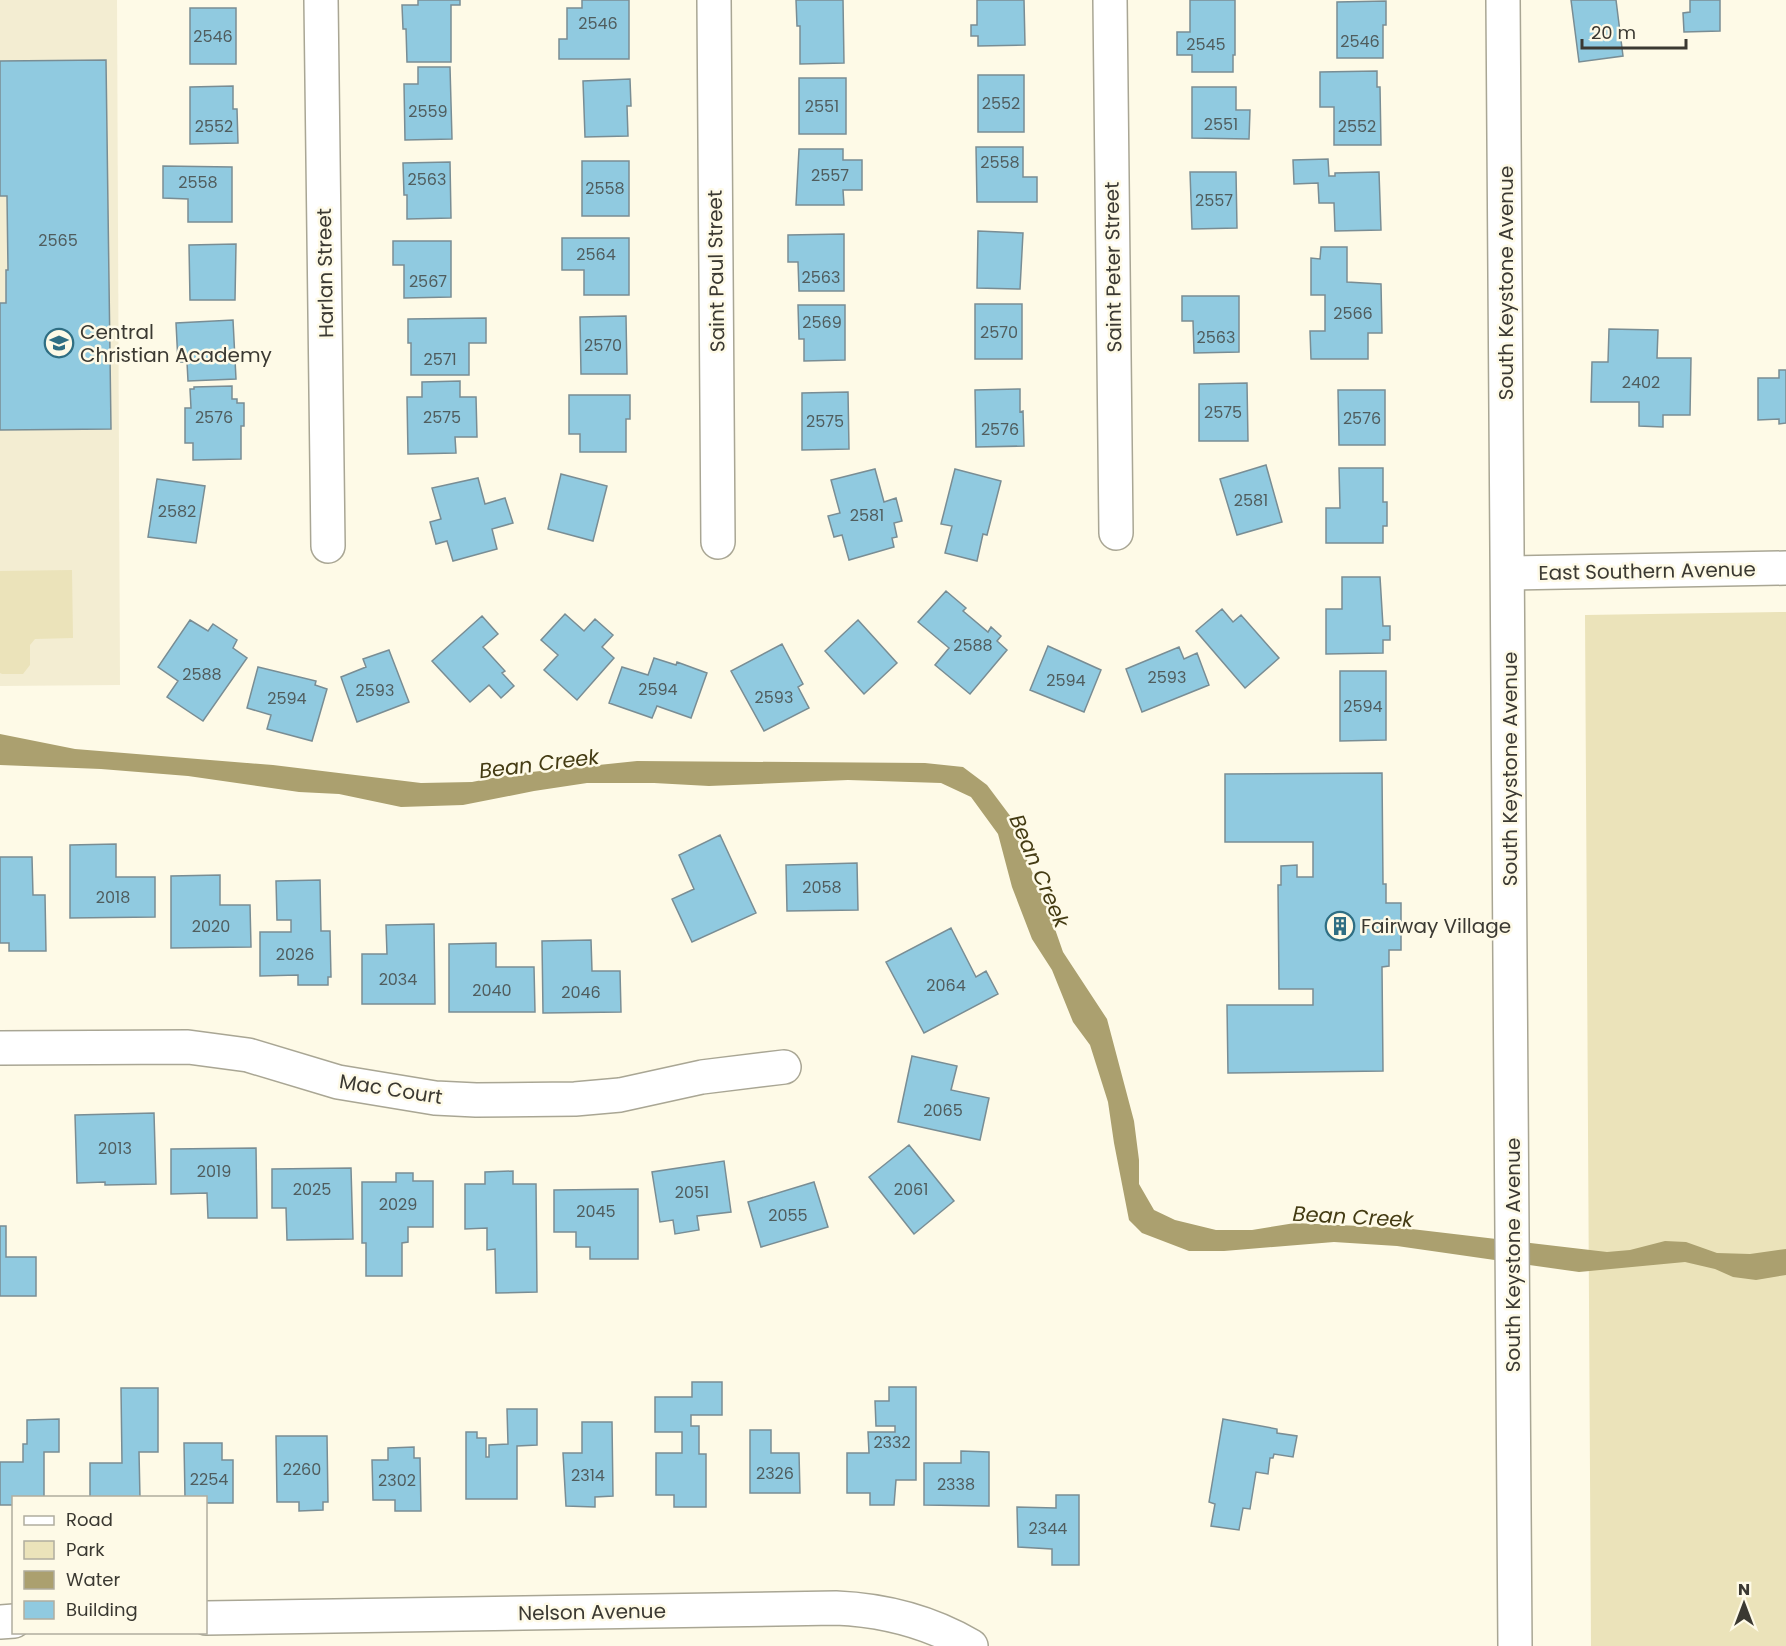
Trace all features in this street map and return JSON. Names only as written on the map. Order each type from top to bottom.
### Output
[{"type":"street","name":"Harlan Street","points":[[321,0],[328,546]]},
{"type":"street","name":"Saint Paul Street","points":[[714,0],[718,542]]},
{"type":"street","name":"Saint Peter Street","points":[[1110,0],[1116,533]]},
{"type":"street","name":"South Keystone Avenue","points":[[1503,0],[1515,1646]]},
{"type":"street","name":"East Southern Avenue","points":[[1508,573],[1786,568]]},
{"type":"street","name":"Mac Court","points":[[0,1048],[188,1047],[248,1055],[338,1082],[435,1098],[476,1100],[574,1099],[620,1095],[702,1077],[784,1067]]},
{"type":"street","name":"Nelson Avenue","points":[[207,1618],[836,1608],[912,1620],[971,1646]]},
{"type":"shaded area","name":"Central Christian Academy","points":[[0,0],[117,0],[120,685],[0,686]]},
{"type":"green space","points":[[72,570],[73,638],[35,639],[30,645],[30,665],[23,674],[0,673],[0,571]]},
{"type":"green space","points":[[1786,612],[1786,1646],[1591,1646],[1585,615]]},
{"type":"water","name":"Bean Creek","points":[[0,734],[75,749],[273,765],[421,783],[472,782],[512,774],[637,761],[925,763],[963,767],[987,785],[1017,825],[1027,860],[1063,952],[1107,1019],[1134,1121],[1139,1160],[1139,1184],[1154,1210],[1175,1220],[1216,1230],[1252,1230],[1295,1223],[1403,1228],[1607,1252],[1630,1250],[1665,1241],[1686,1242],[1717,1253],[1750,1254],[1786,1249],[1786,1275],[1756,1280],[1733,1277],[1715,1269],[1685,1262],[1579,1272],[1397,1246],[1334,1242],[1224,1251],[1189,1251],[1142,1233],[1129,1220],[1108,1102],[1090,1045],[1073,1022],[1052,970],[1032,939],[1012,887],[998,834],[971,797],[941,783],[848,780],[709,786],[587,783],[463,805],[401,807],[339,794],[299,792],[188,776],[101,769],[0,765]]},
{"type":"building","points":[[418,0],[460,0],[460,5],[451,5],[451,62],[407,62],[406,29],[403,29],[402,5],[418,5]]},
{"type":"building","points":[[582,0],[629,0],[629,59],[559,59],[559,39],[567,39],[567,8],[582,8]]},
{"type":"building","points":[[796,0],[843,0],[844,63],[800,64],[800,26],[797,26]]},
{"type":"building","points":[[977,0],[1024,0],[1025,45],[978,46],[978,36],[971,36],[971,25],[977,25]]},
{"type":"building","points":[[1190,0],[1235,0],[1233,72],[1192,72],[1192,55],[1177,55],[1177,32],[1190,32]]},
{"type":"building","points":[[1571,0],[1616,0],[1623,56],[1579,62]]},
{"type":"building","points":[[1690,0],[1720,0],[1720,31],[1684,32],[1683,13],[1690,12]]},
{"type":"building","points":[[1386,1],[1383,58],[1337,58],[1337,2]]},
{"type":"building","points":[[190,8],[236,8],[236,64],[190,64]]},
{"type":"building","points":[[106,60],[111,429],[0,430],[0,303],[6,303],[6,270],[8,270],[7,196],[0,196],[0,61]]},
{"type":"building","points":[[418,67],[450,67],[452,139],[405,140],[404,84],[418,84]]},
{"type":"building","points":[[1377,71],[1377,87],[1380,87],[1381,145],[1334,145],[1334,107],[1320,107],[1320,72]]},
{"type":"building","points":[[978,75],[1024,75],[1024,132],[978,132]]},
{"type":"building","points":[[799,78],[846,78],[846,134],[799,134]]},
{"type":"building","points":[[630,79],[631,106],[627,106],[628,136],[585,137],[583,81]]},
{"type":"building","points":[[233,86],[233,109],[237,109],[238,143],[190,144],[190,87]]},
{"type":"building","points":[[1192,87],[1236,87],[1236,110],[1250,110],[1249,139],[1192,138]]},
{"type":"building","points":[[976,147],[1023,147],[1023,177],[1037,177],[1037,202],[977,202]]},
{"type":"building","points":[[799,149],[843,149],[843,160],[862,160],[862,190],[843,190],[844,205],[796,205]]},
{"type":"building","points":[[1328,159],[1329,176],[1335,176],[1335,173],[1379,172],[1381,230],[1335,231],[1334,203],[1319,203],[1318,183],[1294,184],[1293,160]]},
{"type":"building","points":[[582,161],[629,161],[629,216],[582,216]]},
{"type":"building","points":[[450,162],[451,218],[407,219],[403,163]]},
{"type":"building","points":[[163,166],[232,167],[232,222],[188,222],[188,199],[163,198]]},
{"type":"building","points":[[1190,172],[1236,172],[1237,228],[1192,229]]},
{"type":"building","points":[[978,231],[1023,233],[1020,289],[977,288]]},
{"type":"building","points":[[844,234],[844,291],[799,291],[798,262],[788,262],[788,235]]},
{"type":"building","points":[[562,238],[629,238],[629,295],[584,295],[584,270],[562,270]]},
{"type":"building","points":[[393,241],[451,241],[451,297],[404,298],[404,265],[393,265]]},
{"type":"building","points":[[236,244],[235,300],[190,300],[189,245]]},
{"type":"building","points":[[1321,247],[1347,247],[1347,282],[1381,284],[1382,333],[1368,333],[1368,359],[1311,359],[1310,331],[1325,331],[1325,295],[1311,295],[1311,258],[1320,259]]},
{"type":"building","points":[[1182,296],[1239,296],[1239,352],[1194,353],[1193,321],[1182,321]]},
{"type":"building","points":[[975,304],[1022,304],[1022,359],[975,359]]},
{"type":"building","points":[[798,305],[845,305],[845,360],[804,361],[804,339],[799,339]]},
{"type":"building","points":[[626,316],[627,374],[581,374],[580,317]]},
{"type":"building","points":[[486,318],[486,343],[469,343],[469,375],[411,375],[408,319]]},
{"type":"building","points":[[233,320],[236,379],[188,381],[187,362],[178,362],[176,323]]},
{"type":"building","points":[[1609,329],[1658,330],[1657,358],[1691,358],[1690,415],[1663,415],[1663,427],[1639,426],[1639,402],[1591,402],[1592,362],[1608,362]]},
{"type":"building","points":[[1779,370],[1786,370],[1786,423],[1779,424],[1779,419],[1758,420],[1758,378],[1779,378]]},
{"type":"building","points":[[460,381],[460,397],[476,397],[477,437],[455,437],[456,453],[408,454],[407,397],[422,397],[422,382]]},
{"type":"building","points":[[1247,383],[1248,441],[1199,441],[1199,384]]},
{"type":"building","points":[[232,386],[232,399],[237,399],[237,403],[244,403],[241,459],[193,460],[193,443],[185,443],[185,408],[191,408],[190,389]]},
{"type":"building","points":[[1020,389],[1024,446],[976,447],[975,390]]},
{"type":"building","points":[[1338,390],[1385,390],[1385,445],[1339,445]]},
{"type":"building","points":[[848,392],[849,449],[802,450],[802,393]]},
{"type":"building","points":[[569,395],[630,395],[630,419],[626,419],[626,452],[580,452],[580,434],[569,434]]},
{"type":"building","points":[[1266,465],[1282,522],[1237,535],[1220,479]]},
{"type":"building","points":[[1339,468],[1383,468],[1383,502],[1387,502],[1387,526],[1383,526],[1383,543],[1326,543],[1326,508],[1340,508]]},
{"type":"building","points":[[875,469],[884,502],[896,498],[902,521],[894,523],[897,537],[892,538],[894,547],[849,560],[842,535],[834,537],[828,516],[840,513],[831,480]]},
{"type":"building","points":[[955,469],[1001,481],[987,535],[983,534],[977,561],[945,553],[952,526],[941,524]]},
{"type":"building","points":[[561,474],[607,486],[593,541],[548,529]]},
{"type":"building","points":[[478,478],[485,504],[505,498],[513,523],[492,529],[497,549],[453,561],[447,541],[436,544],[430,522],[441,519],[432,488]]},
{"type":"building","points":[[157,479],[205,486],[196,543],[148,537]]},
{"type":"building","points":[[1342,577],[1380,577],[1383,626],[1390,626],[1390,640],[1383,640],[1383,653],[1326,654],[1326,609],[1342,609]]},
{"type":"building","points":[[946,591],[966,608],[963,611],[988,632],[991,627],[1001,636],[997,641],[1007,650],[970,694],[935,665],[949,648],[918,622]]},
{"type":"building","points":[[1222,609],[1233,622],[1241,615],[1279,658],[1245,688],[1196,631]]},
{"type":"building","points":[[565,614],[584,631],[595,619],[613,635],[602,647],[614,658],[577,700],[544,670],[558,655],[541,640]]},
{"type":"building","points":[[482,616],[498,634],[483,647],[505,671],[502,673],[514,686],[501,698],[489,685],[470,702],[432,661]]},
{"type":"building","points":[[190,620],[208,631],[213,624],[237,640],[233,648],[247,658],[203,721],[167,697],[178,681],[158,667]]},
{"type":"building","points":[[858,620],[897,663],[864,694],[825,651]]},
{"type":"building","points":[[782,644],[803,684],[798,687],[809,708],[764,731],[731,671]]},
{"type":"building","points":[[1048,646],[1101,670],[1084,712],[1030,690]]},
{"type":"building","points":[[1179,647],[1184,659],[1197,653],[1209,685],[1142,712],[1126,669]]},
{"type":"building","points":[[389,650],[409,702],[357,722],[341,677],[366,667],[363,659]]},
{"type":"building","points":[[654,658],[676,665],[677,662],[707,673],[691,718],[657,706],[652,718],[609,703],[622,667],[648,675]]},
{"type":"building","points":[[258,667],[316,681],[315,685],[327,689],[312,741],[267,729],[271,715],[247,708]]},
{"type":"building","points":[[1340,671],[1386,671],[1386,740],[1340,741]]},
{"type":"building","name":"Fairway Village","points":[[1382,773],[1383,884],[1386,884],[1386,903],[1401,903],[1401,950],[1389,950],[1389,966],[1382,967],[1383,1071],[1228,1073],[1227,1005],[1313,1005],[1313,989],[1279,989],[1278,885],[1281,885],[1281,866],[1297,865],[1297,877],[1313,877],[1313,842],[1225,842],[1225,774]]},
{"type":"building","points":[[720,835],[756,913],[692,942],[672,899],[694,889],[679,855]]},
{"type":"building","points":[[116,844],[116,877],[155,877],[155,917],[70,918],[70,845]]},
{"type":"building","points":[[0,857],[32,857],[33,895],[45,895],[46,951],[9,951],[9,943],[0,943]]},
{"type":"building","points":[[857,863],[858,910],[787,911],[786,865]]},
{"type":"building","points":[[220,875],[220,905],[250,905],[251,947],[171,948],[171,876]]},
{"type":"building","points":[[320,880],[321,931],[330,931],[331,977],[328,977],[328,985],[298,985],[298,975],[260,976],[260,932],[291,932],[291,920],[277,920],[276,881]]},
{"type":"building","points":[[434,924],[435,1004],[362,1004],[362,954],[387,954],[386,925]]},
{"type":"building","points":[[951,928],[976,977],[986,971],[998,994],[924,1033],[886,962]]},
{"type":"building","points":[[591,940],[592,971],[620,971],[621,1012],[543,1013],[542,941]]},
{"type":"building","points":[[496,943],[496,967],[534,967],[535,1012],[449,1012],[449,944]]},
{"type":"building","points":[[912,1056],[957,1066],[951,1090],[989,1098],[980,1140],[898,1122]]},
{"type":"building","points":[[154,1113],[156,1184],[77,1183],[75,1115]]},
{"type":"building","points":[[909,1145],[954,1201],[914,1234],[869,1177]]},
{"type":"building","points":[[256,1148],[257,1218],[208,1218],[207,1193],[171,1194],[171,1149]]},
{"type":"building","points":[[724,1161],[731,1212],[697,1216],[699,1230],[675,1234],[673,1220],[660,1222],[652,1172]]},
{"type":"building","points":[[351,1168],[353,1239],[287,1240],[286,1208],[272,1208],[272,1169]]},
{"type":"building","points":[[513,1171],[513,1184],[536,1184],[537,1292],[496,1293],[495,1249],[487,1250],[487,1228],[465,1229],[465,1184],[485,1184],[485,1172]]},
{"type":"building","points":[[396,1173],[413,1173],[413,1181],[433,1181],[433,1227],[408,1227],[408,1242],[402,1243],[402,1276],[366,1276],[366,1243],[362,1243],[362,1182],[396,1182]]},
{"type":"building","points":[[814,1182],[828,1227],[761,1247],[748,1202]]},
{"type":"building","points":[[638,1189],[638,1259],[590,1259],[590,1247],[576,1247],[576,1232],[554,1232],[554,1190]]},
{"type":"building","points":[[0,1226],[6,1226],[6,1257],[36,1257],[36,1296],[0,1296]]},
{"type":"building","points":[[692,1382],[722,1382],[722,1415],[691,1415],[691,1426],[699,1426],[699,1454],[706,1454],[706,1507],[674,1507],[674,1495],[656,1495],[656,1453],[682,1453],[682,1432],[655,1432],[655,1397],[692,1397]]},
{"type":"building","points":[[889,1387],[916,1387],[916,1480],[896,1480],[894,1505],[870,1505],[870,1493],[847,1493],[847,1453],[869,1453],[868,1432],[895,1432],[895,1426],[876,1426],[875,1401],[889,1401]]},
{"type":"building","points":[[121,1388],[158,1388],[158,1452],[139,1452],[140,1496],[90,1496],[90,1463],[122,1463]]},
{"type":"building","points":[[507,1409],[537,1409],[537,1445],[517,1446],[517,1499],[466,1499],[466,1432],[477,1432],[477,1438],[486,1438],[486,1457],[489,1457],[489,1445],[508,1444]]},
{"type":"building","points":[[59,1419],[59,1452],[44,1452],[44,1496],[12,1496],[12,1505],[0,1505],[0,1462],[23,1462],[23,1444],[27,1444],[27,1420]]},
{"type":"building","points":[[1223,1419],[1277,1429],[1277,1433],[1297,1436],[1293,1457],[1274,1454],[1273,1458],[1270,1458],[1268,1474],[1256,1472],[1250,1509],[1243,1508],[1239,1530],[1211,1526],[1215,1504],[1209,1502]]},
{"type":"building","points":[[582,1422],[612,1422],[613,1496],[595,1497],[595,1507],[566,1506],[563,1453],[582,1453]]},
{"type":"building","points":[[750,1430],[771,1430],[771,1453],[799,1453],[800,1493],[750,1493]]},
{"type":"building","points":[[276,1436],[327,1436],[328,1502],[323,1502],[323,1510],[299,1511],[299,1502],[277,1502]]},
{"type":"building","points":[[184,1443],[222,1443],[222,1460],[233,1460],[233,1503],[207,1503],[207,1496],[185,1496]]},
{"type":"building","points":[[414,1447],[414,1458],[420,1458],[421,1511],[395,1511],[395,1500],[373,1500],[372,1460],[388,1460],[388,1448]]},
{"type":"building","points":[[961,1451],[989,1452],[989,1506],[924,1505],[924,1463],[961,1463]]},
{"type":"building","points":[[1056,1495],[1079,1495],[1079,1565],[1052,1565],[1052,1549],[1018,1547],[1017,1507],[1056,1508]]},
{"type":"place","name":"Central Christian Academy","points":[[59,343]]},
{"type":"place","name":"Fairway Village","points":[[1340,926]]}]
